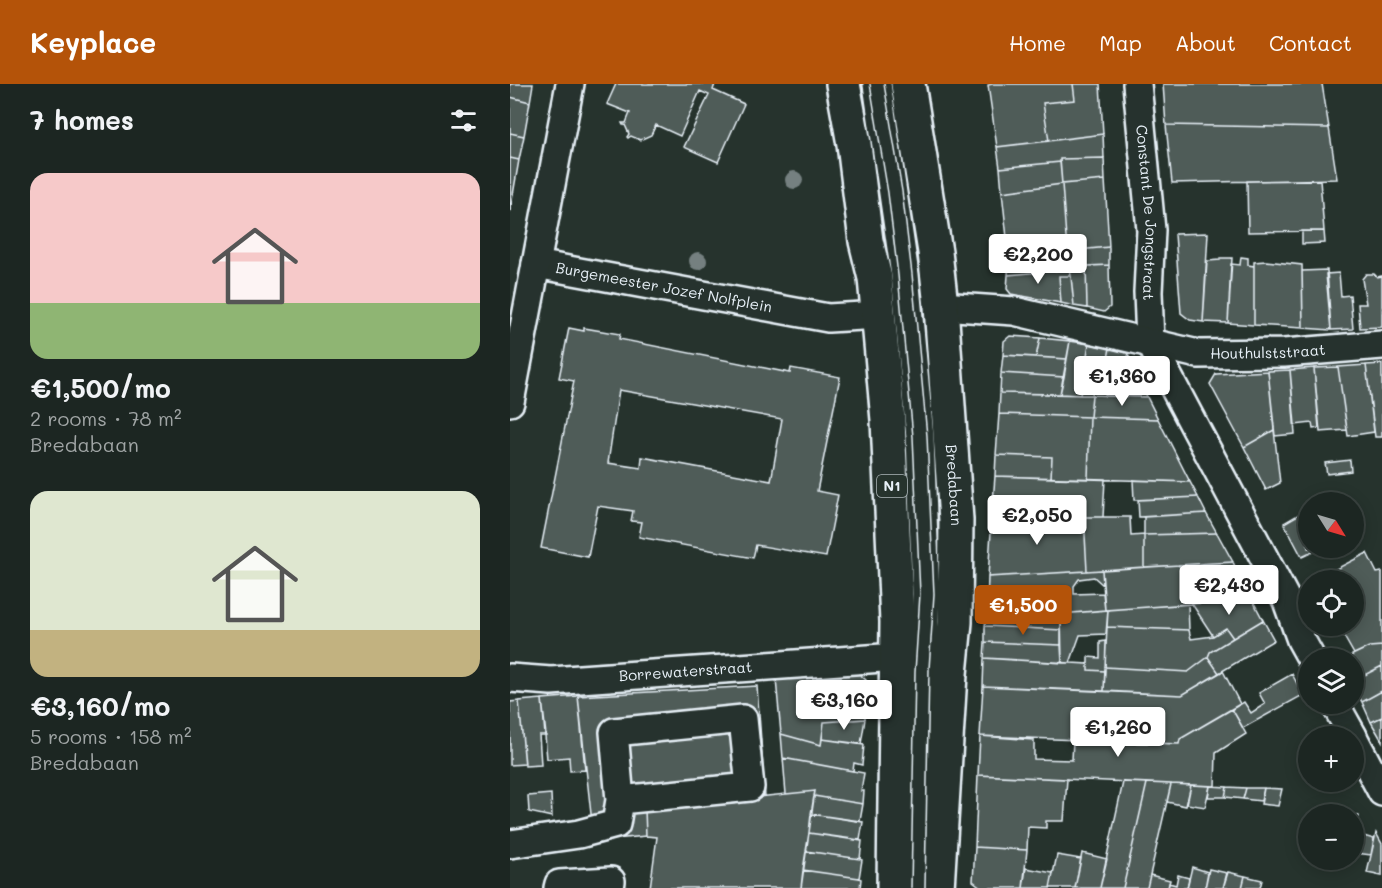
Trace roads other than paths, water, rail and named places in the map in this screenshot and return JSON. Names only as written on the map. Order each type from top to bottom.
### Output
[{"type":"main road","name":"N1","points":[[843,84],[854,144],[866,241],[875,278],[880,315],[892,475],[897,657],[894,888]]},
{"type":"main road","name":"Bredabaan","points":[[908,84],[935,252],[941,306],[956,520],[955,622],[937,888]]},
{"type":"street","points":[[510,402],[570,84]]},
{"type":"street","points":[[877,84],[896,204],[914,356],[920,437],[927,594],[918,888]]},
{"type":"street","name":"Constant De Jongstraat","points":[[1137,84],[1151,230],[1148,292],[1150,342]]},
{"type":"street","name":"Burgemeester Jozef Nolfplein","points":[[536,264],[828,318],[880,315]]},
{"type":"street","name":"Houthulststraat","points":[[941,306],[1014,311],[1198,354],[1284,352],[1382,345]]},
{"type":"street","points":[[1150,342],[1287,601],[1305,648]]},
{"type":"street","points":[[897,657],[927,594]]},
{"type":"street","name":"Borrewaterstraat","points":[[510,678],[550,681],[897,657]]},
{"type":"street","points":[[510,844],[579,834],[616,824],[621,800],[614,732],[743,719],[750,787],[621,800]]},
{"type":"street","points":[[1364,758],[1382,792]]},
{"type":"street","points":[[558,888],[559,884],[611,881],[610,888]]},
{"type":"tram line","points":[[870,84],[888,193],[898,275],[913,437],[920,594],[915,672],[911,888]]},
{"type":"tram line","points":[[884,84],[902,191],[927,436],[934,594],[929,669],[925,888]]}]
